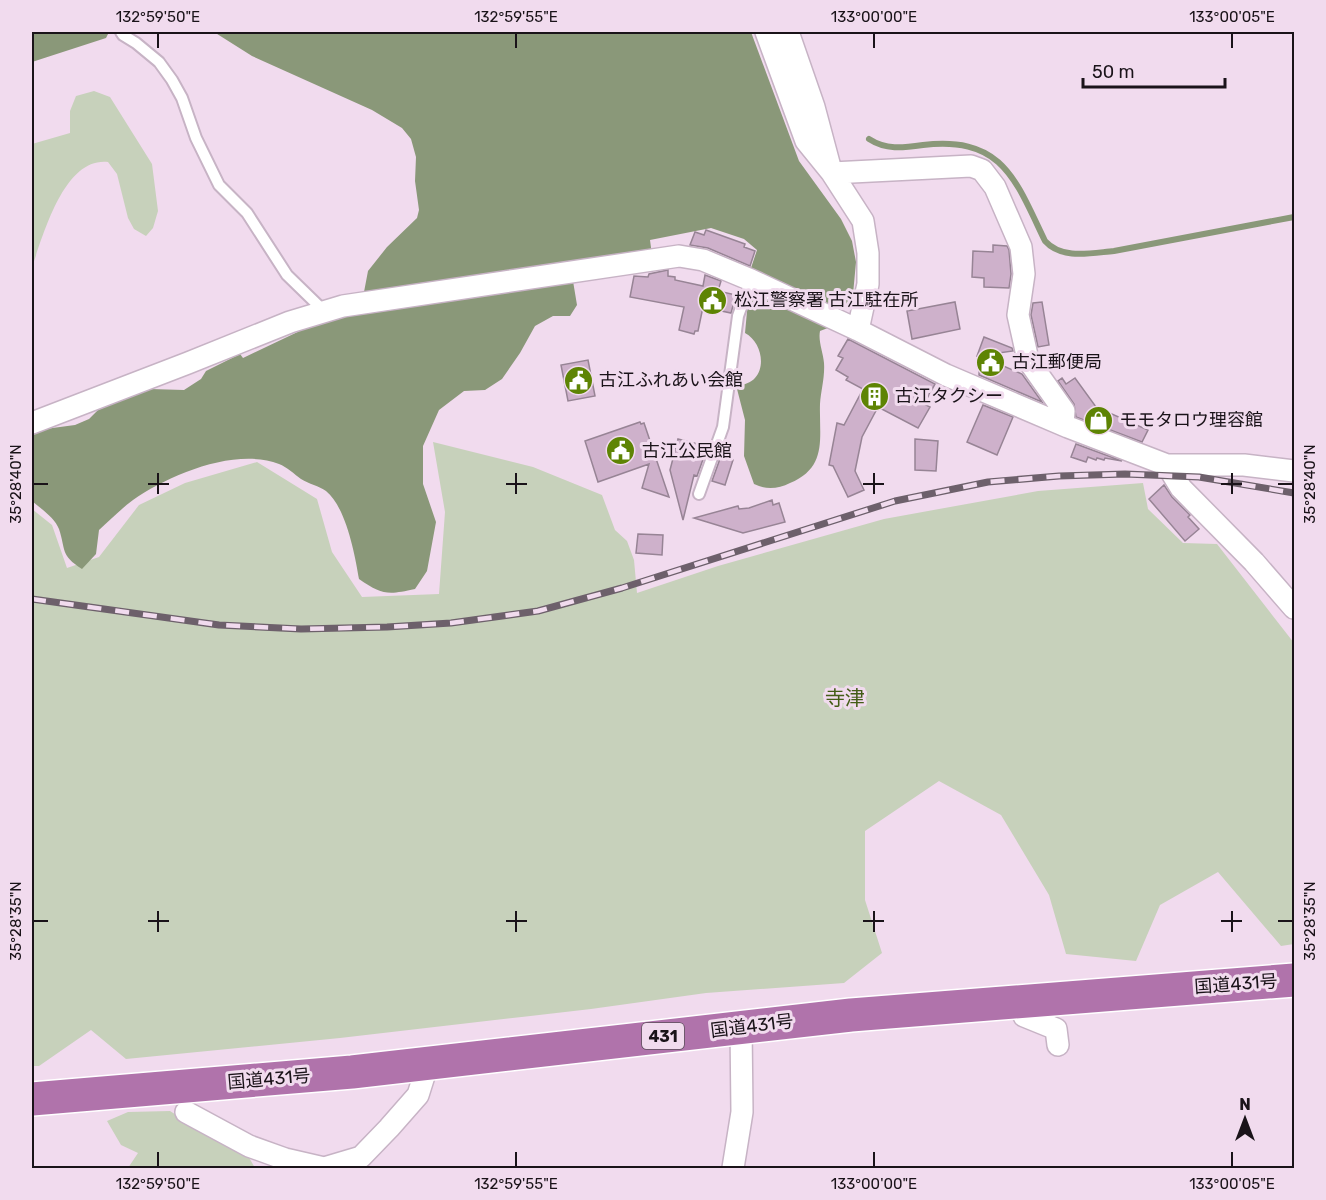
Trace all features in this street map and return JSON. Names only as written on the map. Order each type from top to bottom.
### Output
[{"type":"highway","name":"国道431号","points":[[32,1099],[352,1072],[851,1014],[1294,980]]},
{"type":"street","points":[[766,32],[806,141],[832,173],[863,221],[868,254],[868,284],[858,330]]},
{"type":"street","points":[[788,32],[814,107],[832,173]]},
{"type":"street","points":[[832,173],[970,166],[982,170],[995,187],[1021,247],[1024,274],[1018,315],[1028,360],[1064,411],[1063,424]]},
{"type":"street","points":[[32,423],[290,321],[343,306],[679,256],[703,260],[751,280],[858,330],[946,375],[1167,465],[1244,465],[1294,471]]},
{"type":"street","points":[[1167,465],[1180,488],[1254,562],[1294,608]]},
{"type":"street","points":[[1018,1000],[1024,1016],[1056,1029],[1058,1045]]},
{"type":"street","points":[[733,1168],[742,1112],[741,1028]]},
{"type":"street","points":[[186,1113],[249,1146],[285,1159],[324,1168],[361,1157],[418,1095],[424,1076],[422,1064]]},
{"type":"street","points":[[249,1146],[264,1168]]},
{"type":"lane","points":[[122,32],[159,62],[182,98],[196,138],[219,185],[247,213],[287,275],[324,311]]},
{"type":"lane","points":[[699,494],[723,427],[738,316],[751,280]]},
{"type":"shaded area","points":[[32,32],[109,32],[106,38],[32,62]]},
{"type":"shaded area","points":[[214,32],[751,32],[799,161],[841,219],[852,241],[856,262],[852,305],[834,313],[750,271],[757,250],[744,239],[711,228],[650,240],[652,255],[364,292],[368,271],[387,247],[417,218],[419,210],[415,181],[416,157],[411,139],[402,128],[372,110],[252,56]]},
{"type":"shaded area","points":[[94,91],[110,97],[152,164],[158,211],[153,228],[146,236],[134,229],[128,218],[117,174],[108,162],[93,164],[79,172],[58,200],[32,267],[32,144],[70,133],[70,111],[76,96]]},
{"type":"shaded area","points":[[573,281],[577,305],[570,316],[553,316],[535,326],[502,379],[485,390],[464,391],[439,410],[423,446],[423,484],[436,522],[427,571],[415,589],[391,593],[380,591],[359,579],[348,532],[333,498],[326,491],[301,479],[282,465],[262,460],[223,461],[203,466],[165,481],[148,491],[129,503],[99,530],[96,554],[82,569],[67,556],[59,529],[54,521],[32,501],[32,433],[75,425],[89,419],[98,410],[150,389],[184,390],[201,379],[206,371],[240,354],[243,358],[306,328],[306,324]]},
{"type":"shaded area","points":[[758,287],[833,326],[820,331],[824,368],[820,404],[820,440],[816,460],[811,469],[802,476],[776,488],[754,484],[744,456],[745,420],[737,389],[737,385],[754,379],[761,364],[757,346],[745,333],[748,301]]},
{"type":"shaded area","points":[[433,442],[533,467],[602,495],[615,530],[627,541],[634,560],[637,593],[718,566],[884,519],[1038,491],[1143,483],[1148,509],[1183,543],[1217,544],[1294,643],[1294,944],[1281,946],[1218,872],[1160,905],[1136,961],[1066,954],[1049,895],[1001,815],[939,781],[865,831],[865,900],[882,953],[844,983],[706,993],[591,1009],[340,1038],[126,1059],[91,1030],[39,1066],[32,1066],[32,509],[52,525],[67,568],[99,557],[139,505],[185,483],[257,462],[317,499],[332,552],[362,597],[439,594],[445,512]]},
{"type":"shaded area","points":[[170,1111],[225,1146],[247,1154],[255,1168],[128,1168],[138,1153],[121,1145],[107,1121],[128,1112]]},
{"type":"building","points":[[706,230],[745,244],[744,247],[755,251],[750,266],[708,248],[690,245],[695,232],[704,235]]},
{"type":"building","points":[[993,245],[1007,246],[1009,250],[1011,274],[1009,288],[984,287],[984,278],[972,277],[973,251],[993,252]]},
{"type":"building","points":[[668,270],[668,276],[675,277],[675,280],[703,286],[705,275],[721,281],[718,291],[736,295],[731,313],[703,307],[698,331],[694,334],[679,330],[684,307],[630,297],[634,276],[648,277],[649,274]]},
{"type":"building","points":[[955,302],[960,329],[912,339],[907,311]]},
{"type":"building","points":[[1042,302],[1049,345],[1038,347],[1031,315],[1033,303]]},
{"type":"building","points":[[984,337],[1012,348],[1013,351],[977,356]]},
{"type":"building","points":[[848,339],[935,384],[924,404],[930,407],[918,428],[878,407],[862,437],[855,471],[864,490],[848,497],[833,466],[829,465],[837,423],[844,425],[863,389],[846,380],[848,377],[836,370],[843,358],[838,356]]},
{"type":"building","points":[[980,356],[1022,374],[1042,402],[979,375]]},
{"type":"building","name":"古江ふれあい会館","points":[[588,360],[595,396],[568,401],[561,365]]},
{"type":"building","points":[[1062,378],[1066,384],[1075,378],[1096,407],[1148,430],[1142,442],[1076,417],[1074,404],[1058,381]]},
{"type":"building","points":[[983,405],[1013,417],[997,455],[967,442]]},
{"type":"building","name":"古江公民館","points":[[640,422],[644,423],[669,497],[642,488],[649,464],[598,482],[585,441]]},
{"type":"building","points":[[678,439],[702,445],[701,450],[706,451],[697,476],[694,475],[683,520],[670,470]]},
{"type":"building","points":[[915,439],[938,441],[936,471],[915,470]]},
{"type":"building","points":[[1076,444],[1122,461],[1105,458],[1096,460],[1088,457],[1086,462],[1071,457]]},
{"type":"building","points":[[721,456],[733,460],[725,485],[712,481]]},
{"type":"building","points":[[1164,485],[1199,529],[1185,541],[1149,499]]},
{"type":"building","points":[[772,500],[773,505],[779,503],[785,522],[743,533],[694,518],[738,506],[739,509],[749,508]]},
{"type":"building","points":[[638,534],[663,535],[662,555],[636,553]]},
{"type":"waterway","points":[[869,139],[875,143],[894,147],[950,144],[972,147],[989,155],[1003,166],[1014,181],[1045,241],[1052,247],[1068,253],[1087,254],[1114,251],[1294,217]]},
{"type":"railway","points":[[32,599],[219,625],[301,629],[451,623],[538,611],[622,588],[895,501],[988,482],[1059,476],[1125,474],[1199,477],[1294,493]]},
{"type":"place","name":"松江警察署 古江駐在所","points":[[713,300]]},
{"type":"place","name":"古江郵便局","points":[[991,362]]},
{"type":"place","name":"古江ふれあい会館","points":[[578,380]]},
{"type":"place","name":"古江タクシー","points":[[874,396]]},
{"type":"place","name":"モモタロウ理容館","points":[[1098,420]]},
{"type":"place","name":"古江公民館","points":[[621,451]]},
{"type":"district","name":"寺津","points":[[845,698]]}]
